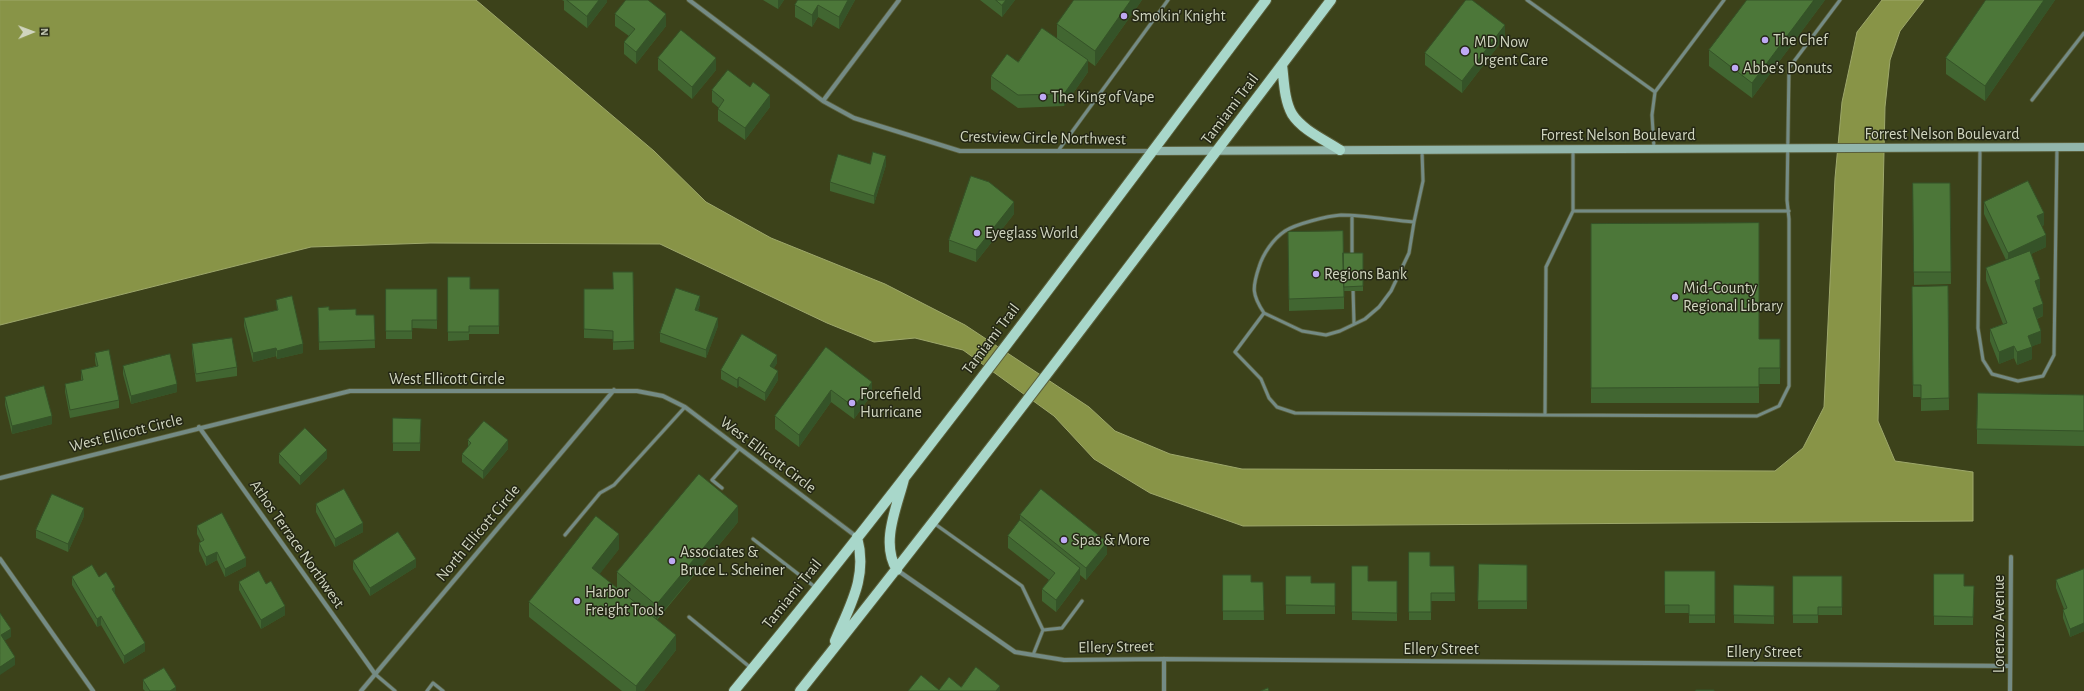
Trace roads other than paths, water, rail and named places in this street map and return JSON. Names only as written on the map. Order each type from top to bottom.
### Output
[{"type":"main road","name":"Tamiami Trail","points":[[734,691],[906,475],[1016,332],[1266,0]]},
{"type":"main road","name":"Tamiami Trail","points":[[800,691],[934,523],[1057,363],[1331,0]]},
{"type":"main road","points":[[1282,64],[1286,94],[1292,114],[1307,129],[1340,150]]},
{"type":"main road","points":[[897,570],[892,562],[889,549],[890,533],[906,475]]},
{"type":"main road","points":[[831,652],[857,588],[862,568],[861,553],[857,538]]},
{"type":"street","name":"Crestview Circle Northwest","points":[[689,0],[823,101],[854,118],[960,151],[1152,151]]},
{"type":"street","points":[[823,101],[899,0]]},
{"type":"street","name":"Forrest Nelson Boulevard","points":[[1152,151],[2084,147]]},
{"type":"street","name":"North Ellicott Circle","points":[[361,691],[614,390]]},
{"type":"street","name":"West Ellicott Circle","points":[[0,478],[200,427],[350,391],[637,391],[663,396],[685,407],[857,538]]},
{"type":"street","name":"Athos Terrace Northwest","points":[[200,427],[375,674]]},
{"type":"street","name":"Lorenzo Avenue","points":[[2010,691],[2011,557]]},
{"type":"street","points":[[0,559],[94,691]]},
{"type":"street","name":"Ellery Street","points":[[897,570],[1015,652],[1064,660],[1164,659],[2010,666]]},
{"type":"street","points":[[1164,659],[1164,691]]},
{"type":"lane","points":[[1058,151],[1168,0]]},
{"type":"lane","points":[[1527,0],[1655,92]]},
{"type":"lane","points":[[1654,149],[1652,115],[1655,92],[1724,0]]},
{"type":"lane","points":[[1264,313],[1235,352],[1261,378],[1269,398],[1277,407],[1295,413],[1757,416],[1779,406],[1789,386],[1789,68],[1840,0]]},
{"type":"lane","points":[[2032,100],[2084,33]]},
{"type":"lane","points":[[1980,148],[1978,328],[1983,360],[1992,374],[2018,381],[2043,376],[2054,355],[2057,147]]},
{"type":"lane","points":[[1545,415],[1546,267],[1573,211],[1573,149]]},
{"type":"lane","points":[[1414,222],[1340,215],[1316,220],[1286,231],[1274,242],[1262,258],[1254,282],[1255,300],[1264,313],[1302,331],[1326,335],[1365,319],[1379,307],[1391,291],[1409,253],[1423,182],[1422,150]]},
{"type":"lane","points":[[1573,211],[1789,211]]},
{"type":"lane","points":[[1352,216],[1352,264]]},
{"type":"lane","points":[[1353,284],[1354,324]]},
{"type":"lane","points":[[564,535],[600,493],[614,485],[685,407]]},
{"type":"lane","points":[[722,488],[712,480],[739,449]]},
{"type":"lane","points":[[934,523],[1022,586],[1043,630],[1033,655]]},
{"type":"lane","points":[[753,539],[817,588]]},
{"type":"lane","points":[[1043,630],[1062,628],[1082,600]]},
{"type":"lane","points":[[689,617],[752,668]]},
{"type":"lane","points":[[375,674],[395,691]]},
{"type":"lane","points":[[427,691],[433,683],[443,691]]},
{"type":"place","name":"Smokin' Knight","points":[[1124,16]]},
{"type":"place","name":"The Chef","points":[[1765,40]]},
{"type":"place","name":"MD Now Urgent Care","points":[[1465,51]]},
{"type":"place","name":"Abbe's Donuts","points":[[1735,68]]},
{"type":"place","name":"The King of Vape","points":[[1043,97]]},
{"type":"place","name":"Eyeglass World","points":[[977,233]]},
{"type":"place","name":"Regions Bank","points":[[1316,274]]},
{"type":"place","name":"Mid-County Regional Library","points":[[1675,297]]},
{"type":"place","name":"Forcefield Hurricane","points":[[852,403]]},
{"type":"place","name":"Spas & More","points":[[1064,540]]},
{"type":"place","name":"Associates & Bruce L. Scheiner","points":[[672,561]]},
{"type":"place","name":"Harbor Freight Tools","points":[[577,601]]}]
